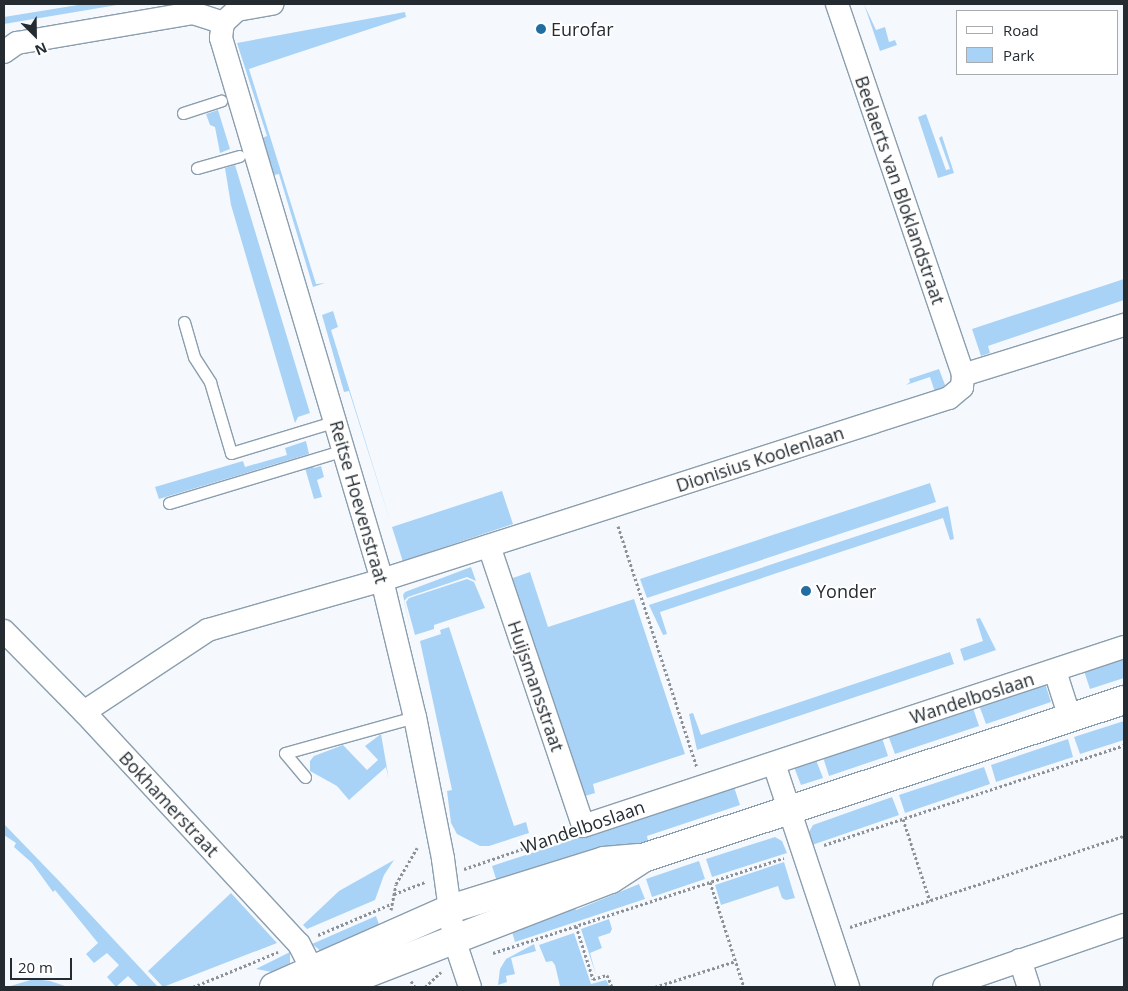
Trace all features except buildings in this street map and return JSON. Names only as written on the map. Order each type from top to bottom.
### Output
[{"type":"street","points":[[4,52],[17,43],[193,13],[223,23],[237,10],[272,4]]},
{"type":"street","name":"Beelaerts van Bloklandstraat","points":[[837,4],[963,375]]},
{"type":"street","name":"Reitse Hoevenstraat","points":[[223,23],[220,38],[382,580],[415,717],[446,874],[454,938],[470,987]]},
{"type":"street","points":[[963,375],[1124,325]]},
{"type":"street","name":"Dionisius Koolenlaan","points":[[84,712],[208,630],[382,580],[949,398],[962,387],[963,375]]},
{"type":"street","name":"Huijsmansstraat","points":[[489,546],[583,826]]},
{"type":"street","name":"Bokhamerstraat","points":[[4,631],[84,712],[299,944],[323,982]]},
{"type":"street","name":"Wandelboslaan","points":[[583,826],[1124,647]]},
{"type":"street","name":"Wandelboslaan","points":[[1055,670],[1070,718]]},
{"type":"street","points":[[323,982],[450,909],[604,861],[643,858],[1124,700]]},
{"type":"street","points":[[774,764],[848,987]]},
{"type":"street","points":[[274,987],[323,982],[454,938],[611,879],[643,858]]},
{"type":"street","points":[[944,987],[1124,925]]},
{"type":"street","points":[[1020,960],[1029,987]]},
{"type":"lane","points":[[184,113],[221,101]]},
{"type":"lane","points":[[197,168],[239,156]]},
{"type":"lane","points":[[184,322],[194,357],[210,382],[231,452],[336,421]]},
{"type":"lane","points":[[169,503],[344,450]]},
{"type":"lane","points":[[305,777],[285,753],[415,717]]},
{"type":"path","points":[[611,507],[703,787]]},
{"type":"path","points":[[903,819],[930,900]]},
{"type":"path","name":"Wandelboslaan","points":[[393,894],[583,826]]},
{"type":"path","points":[[831,933],[1124,836]]},
{"type":"path","points":[[710,882],[744,987]]},
{"type":"path","points":[[193,987],[391,904]]},
{"type":"path","points":[[576,926],[593,979],[608,975],[612,987]]},
{"type":"path","points":[[655,987],[736,961]]},
{"type":"path","points":[[412,983],[415,987]]},
{"type":"green space","points":[[84,4],[123,4],[4,24],[4,17]]},
{"type":"green space","points":[[864,4],[876,30],[885,27],[889,42],[895,40],[897,45],[880,51]]},
{"type":"green space","points":[[405,12],[406,17],[249,69],[316,284],[325,283],[313,287],[279,174],[274,175],[262,138],[267,136],[237,43]]},
{"type":"green space","points":[[218,110],[230,149],[220,153],[215,127],[210,125],[206,114]]},
{"type":"green space","points":[[926,114],[946,170],[950,169],[939,138],[942,136],[954,173],[938,178],[918,117]]},
{"type":"green space","points":[[235,165],[310,413],[298,417],[295,423],[231,205],[225,168]]},
{"type":"green space","points":[[1124,279],[1124,300],[988,346],[990,353],[981,356],[972,329]]},
{"type":"green space","points":[[333,311],[338,327],[331,330],[392,527],[502,491],[513,524],[418,556],[404,565],[349,391],[344,392],[322,315]]},
{"type":"green space","points":[[939,369],[945,385],[940,390],[935,392],[930,377],[906,385],[910,382],[909,379]]},
{"type":"green space","points":[[306,441],[309,454],[159,499],[155,487],[243,461],[245,467],[287,455],[285,448]]},
{"type":"green space","points":[[312,465],[314,468],[321,466],[324,477],[317,480],[322,497],[314,499],[305,468]]},
{"type":"green space","points":[[930,483],[936,502],[647,598],[640,579]]},
{"type":"green space","points":[[948,506],[954,539],[950,540],[943,518],[660,612],[667,634],[663,635],[649,605]]},
{"type":"green space","points":[[471,567],[476,581],[467,577],[408,597],[404,601],[403,595],[405,592]]},
{"type":"green space","points":[[530,572],[548,627],[634,599],[685,754],[593,784],[595,793],[582,797],[510,579]]},
{"type":"green space","points":[[467,579],[474,582],[485,608],[434,625],[434,629],[415,635],[406,602],[409,598]]},
{"type":"green space","points":[[980,618],[996,650],[964,661],[960,649],[983,641],[976,619]]},
{"type":"green space","points":[[449,627],[514,826],[526,822],[529,833],[489,846],[480,846],[457,834],[451,823],[447,791],[452,790],[420,641],[441,634],[440,630]]},
{"type":"green space","points":[[950,652],[954,664],[697,750],[689,714],[693,713],[701,735]]},
{"type":"green space","points":[[1124,657],[1124,678],[1090,689],[1084,671]]},
{"type":"green space","points":[[1045,683],[1051,702],[986,724],[979,705]]},
{"type":"green space","points":[[973,708],[979,726],[895,754],[888,735]]},
{"type":"green space","points":[[1124,721],[1124,740],[1080,754],[1074,737]]},
{"type":"green space","points":[[381,734],[389,780],[386,767],[349,800],[337,786],[310,771],[310,761],[314,756],[343,745],[367,770],[378,760],[365,746]]},
{"type":"green space","points":[[882,738],[888,756],[829,776],[823,757]]},
{"type":"green space","points":[[1068,739],[1073,757],[996,782],[991,765]]},
{"type":"green space","points":[[816,760],[823,778],[801,785],[794,767]]},
{"type":"green space","points":[[984,767],[990,784],[905,813],[899,795]]},
{"type":"green space","points":[[734,787],[740,805],[647,836],[649,846],[608,846],[497,882],[492,866]]},
{"type":"green space","points":[[892,797],[899,815],[812,845],[809,832],[813,825]]},
{"type":"green space","points":[[4,824],[158,987],[139,987],[128,976],[116,987],[107,977],[119,965],[107,953],[94,963],[86,954],[98,943],[55,890],[53,892],[32,863],[14,847],[16,843],[4,835]]},
{"type":"green space","points":[[775,837],[782,841],[787,853],[712,877],[706,859]]},
{"type":"green space","points":[[394,860],[384,875],[375,900],[307,929],[303,925],[339,891]]},
{"type":"green space","points":[[699,861],[705,879],[652,897],[646,879]]},
{"type":"green space","points":[[784,862],[795,898],[786,900],[782,898],[778,886],[721,905],[715,885]]},
{"type":"green space","points":[[639,884],[645,899],[515,942],[510,925],[571,900],[576,910]]},
{"type":"green space","points":[[231,893],[277,943],[163,987],[148,971]]},
{"type":"green space","points":[[376,916],[382,933],[327,956],[312,944]]},
{"type":"green space","points":[[609,919],[612,929],[610,933],[598,937],[602,948],[590,953],[596,975],[581,929]]},
{"type":"green space","points":[[574,933],[591,984],[606,980],[610,987],[557,987],[560,986],[555,965],[552,961],[546,962],[539,945]]},
{"type":"green space","points":[[534,944],[536,951],[511,958],[515,974],[506,976],[507,982],[498,985],[500,969],[506,959]]},
{"type":"green space","points":[[290,952],[290,970],[283,974],[256,969]]},
{"type":"green space","points":[[34,979],[50,981],[68,987],[7,987]]},
{"type":"place","name":"Eurofar","points":[[541,29]]},
{"type":"place","name":"Yonder","points":[[806,591]]}]
